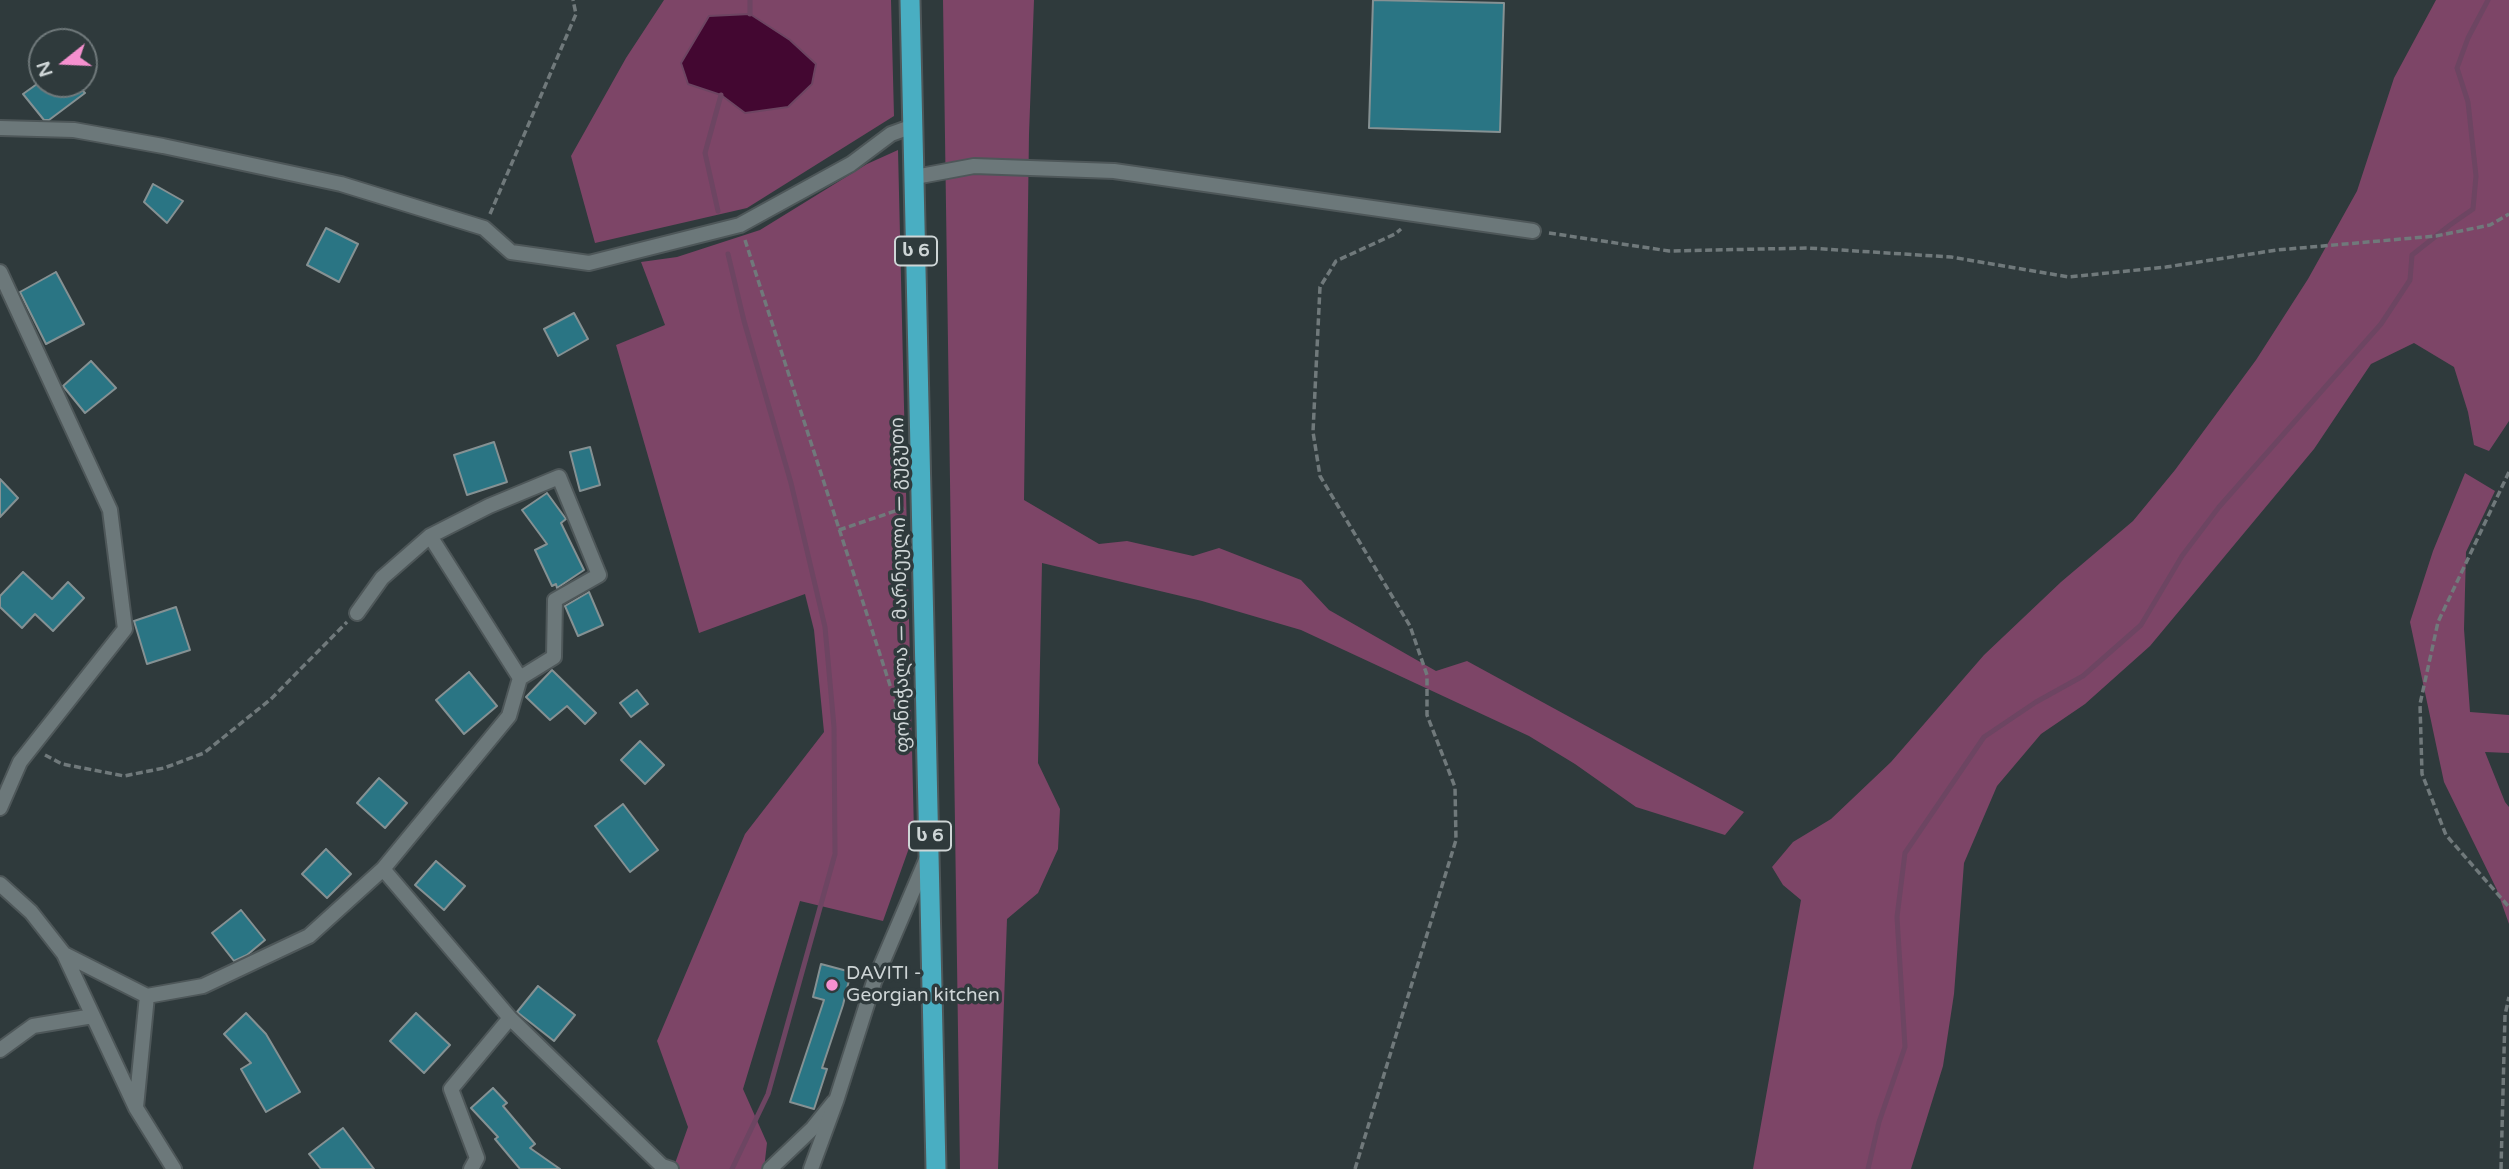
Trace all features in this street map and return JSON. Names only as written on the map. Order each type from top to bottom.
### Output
[{"type":"highway","name":"ფონიჭალა — მარნეული — გუგუთი","points":[[909,0],[936,1169]]},
{"type":"street","points":[[0,128],[74,130],[341,184],[484,228],[511,251],[589,263],[740,225],[851,164],[891,134],[913,126]]},
{"type":"street","points":[[915,177],[974,166],[1114,171],[1533,231]]},
{"type":"street","points":[[0,272],[110,510],[125,629],[20,762],[0,807]]},
{"type":"street","points":[[64,954],[147,996],[203,986],[309,936],[383,869],[509,716],[520,678],[554,657],[555,600],[599,575],[559,477],[489,506],[430,536],[382,578],[357,613]]},
{"type":"street","points":[[430,536],[520,678]]},
{"type":"street","points":[[811,1169],[874,982],[930,851]]},
{"type":"street","points":[[383,869],[510,1018],[662,1166],[671,1169]]},
{"type":"street","points":[[0,884],[31,912],[64,954],[136,1108],[174,1169]]},
{"type":"street","points":[[136,1108],[147,996]]},
{"type":"street","points":[[0,1051],[33,1026],[93,1016]]},
{"type":"street","points":[[471,1169],[477,1158],[451,1089],[510,1018]]},
{"type":"street","points":[[770,1169],[813,1128],[836,1101]]},
{"type":"path","points":[[484,228],[576,14],[573,0]]},
{"type":"path","points":[[1533,231],[1669,251],[1808,248],[1951,257],[2069,277],[2166,267],[2277,250],[2436,236],[2490,225],[2509,214]]},
{"type":"path","points":[[1355,1169],[1456,840],[1455,787],[1427,715],[1427,675],[1410,626],[1320,476],[1313,432],[1320,287],[1336,261],[1395,234],[1417,216]]},
{"type":"path","points":[[740,225],[901,719],[927,723]]},
{"type":"path","points":[[2509,472],[2438,622],[2420,704],[2422,774],[2446,835],[2509,906]]},
{"type":"path","points":[[839,530],[921,502]]},
{"type":"path","points":[[31,748],[62,764],[124,776],[164,768],[204,753],[271,699],[357,613]]},
{"type":"path","points":[[2501,1169],[2505,1015],[2509,997]]},
{"type":"shaded area","points":[[664,0],[891,0],[894,116],[747,208],[595,243],[571,156],[626,58]]},
{"type":"shaded area","points":[[943,0],[1034,0],[1029,134],[1024,500],[1099,544],[1127,541],[1193,556],[1219,548],[1301,580],[1329,610],[1436,671],[1467,661],[1744,812],[1725,835],[1636,807],[1575,764],[1529,736],[1301,630],[1202,601],[1042,563],[1038,763],[1060,809],[1058,849],[1038,893],[1007,919],[998,1169],[960,1169]]},
{"type":"shaded area","points":[[2436,0],[2509,0],[2509,421],[2489,451],[2474,445],[2468,412],[2454,367],[2414,343],[2371,364],[2314,449],[2150,646],[2085,704],[2041,734],[1997,786],[1964,863],[1954,994],[1943,1066],[1911,1169],[1753,1169],[1801,900],[1783,885],[1772,867],[1793,842],[1831,819],[1891,762],[1984,655],[2061,582],[2133,521],[2175,470],[2256,360],[2308,279],[2357,191],[2394,78]]},
{"type":"shaded area","points":[[750,14],[790,40],[816,64],[812,84],[788,107],[745,113],[721,95],[688,84],[681,63],[709,16]]},
{"type":"shaded area","points":[[898,150],[914,834],[883,921],[800,901],[743,1089],[767,1143],[764,1169],[673,1169],[688,1127],[657,1041],[745,834],[824,732],[814,630],[805,594],[699,633],[616,345],[665,325],[641,262],[677,257],[760,230],[867,164]]},
{"type":"shaded area","points":[[2465,473],[2495,491],[2466,552],[2464,629],[2470,712],[2509,715],[2509,753],[2485,752],[2509,807],[2509,924],[2497,890],[2444,782],[2410,622],[2433,551]]},
{"type":"building","points":[[1373,0],[1504,3],[1500,132],[1369,128]]},
{"type":"building","points":[[28,90],[28,98],[78,98],[49,120],[44,120],[23,94]]},
{"type":"building","points":[[153,184],[183,201],[167,223],[144,202]]},
{"type":"building","points":[[326,228],[358,244],[339,282],[307,265]]},
{"type":"building","points":[[56,272],[84,324],[46,344],[20,292]]},
{"type":"building","points":[[574,313],[588,339],[558,356],[544,329]]},
{"type":"building","points":[[91,361],[116,388],[85,413],[63,386]]},
{"type":"building","points":[[494,442],[507,482],[467,495],[454,455]]},
{"type":"building","points":[[590,447],[600,485],[580,491],[570,452]]},
{"type":"building","points":[[0,479],[18,498],[0,517]]},
{"type":"building","points":[[547,493],[566,519],[561,523],[584,570],[557,588],[556,584],[552,586],[535,550],[547,544],[522,510]]},
{"type":"building","points":[[23,572],[52,599],[68,582],[84,598],[53,631],[35,614],[22,628],[0,607],[0,596]]},
{"type":"building","points":[[589,592],[603,625],[578,636],[565,606]]},
{"type":"building","points":[[176,607],[190,650],[147,664],[134,621]]},
{"type":"building","points":[[552,670],[596,713],[585,724],[567,706],[550,720],[526,697]]},
{"type":"building","points":[[469,672],[497,706],[464,734],[436,700]]},
{"type":"building","points":[[637,690],[648,704],[631,717],[620,703]]},
{"type":"building","points":[[640,741],[664,765],[645,784],[621,760]]},
{"type":"building","points":[[379,778],[407,803],[385,828],[357,803]]},
{"type":"building","points":[[623,804],[658,850],[630,872],[595,826]]},
{"type":"building","points":[[326,849],[351,874],[327,898],[302,874]]},
{"type":"building","points":[[436,861],[465,886],[444,910],[415,885]]},
{"type":"building","points":[[241,910],[265,940],[247,955],[234,961],[212,933]]},
{"type":"building","points":[[821,964],[851,972],[822,1068],[827,1069],[814,1109],[790,1102],[824,1000],[813,997]]},
{"type":"building","points":[[538,986],[575,1015],[554,1041],[517,1012]]},
{"type":"building","points":[[246,1013],[266,1034],[300,1092],[266,1112],[241,1069],[251,1063],[224,1034]]},
{"type":"building","points":[[416,1013],[450,1045],[424,1073],[390,1041]]},
{"type":"building","points":[[493,1088],[507,1103],[503,1106],[535,1144],[530,1148],[560,1169],[520,1169],[495,1139],[498,1137],[471,1108]]},
{"type":"building","points":[[343,1128],[374,1169],[321,1169],[309,1154]]},
{"type":"waterway","points":[[750,0],[750,14]]},
{"type":"waterway","points":[[1868,1169],[1879,1122],[1905,1047],[1897,917],[1905,853],[1984,737],[2036,702],[2083,676],[2141,625],[2182,556],[2219,507],[2381,324],[2410,280],[2412,255],[2473,209],[2476,176],[2468,102],[2457,68],[2468,38],[2488,0]]},
{"type":"waterway","points":[[718,211],[705,153],[721,95]]},
{"type":"waterway","points":[[728,254],[744,321],[791,483],[825,627],[834,727],[835,854],[768,1094],[732,1169]]},
{"type":"place","name":"DAVITI - Georgian kitchen","points":[[832,985]]}]
